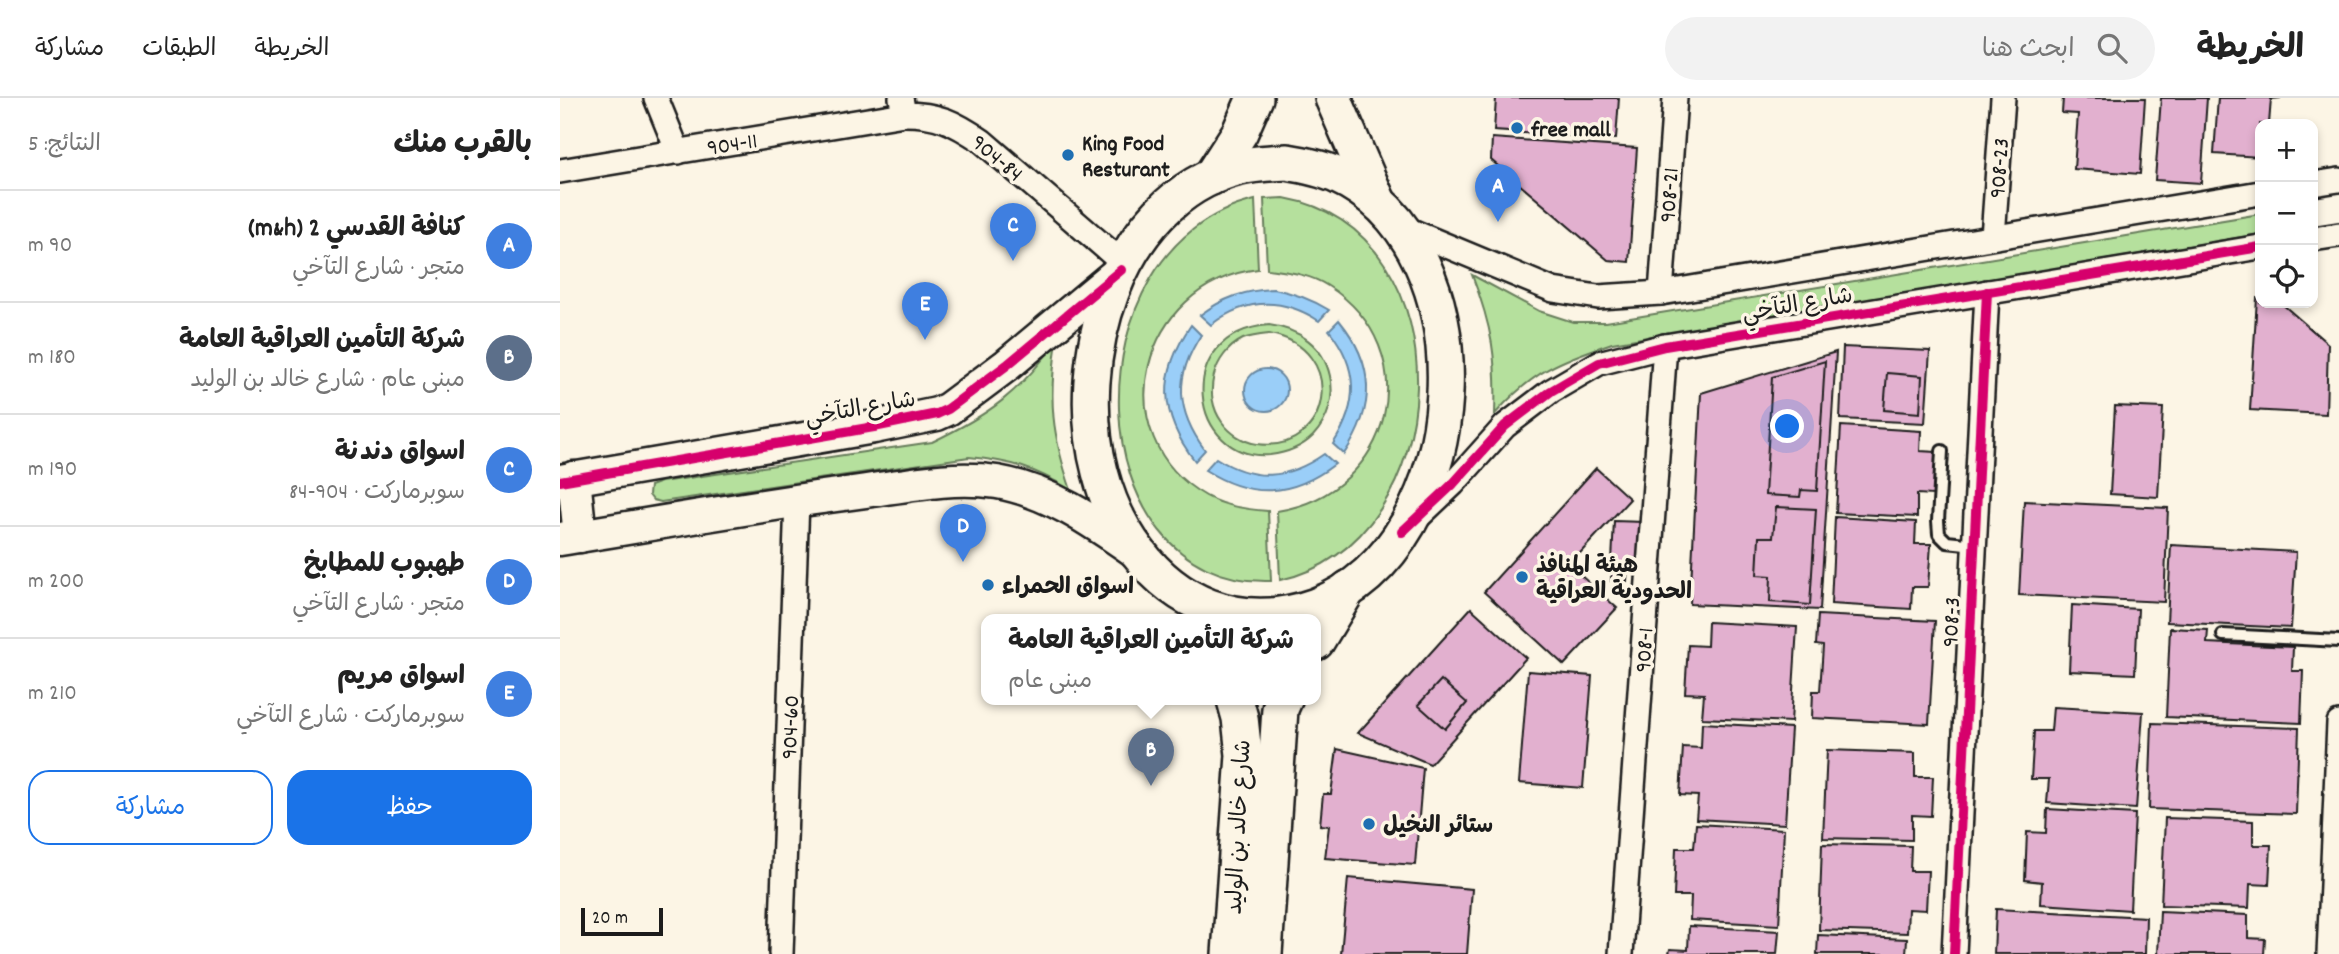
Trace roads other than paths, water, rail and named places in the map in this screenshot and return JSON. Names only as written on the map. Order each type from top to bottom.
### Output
[{"type":"main road","points":[[1211,177],[1240,132],[1255,98]]},
{"type":"main road","points":[[1285,614],[1325,602],[1348,589],[1368,573],[1402,532],[1427,484],[1445,404],[1446,376],[1440,322],[1424,270],[1389,215],[1333,98]]},
{"type":"main road","points":[[1233,614],[1197,608],[1139,554],[1112,509],[1100,471],[1090,403],[1095,348],[1101,321],[1122,267],[1150,226],[1168,207],[1211,177],[1248,165],[1287,162],[1313,167],[1360,189],[1389,215]]},
{"type":"main road","points":[[1321,632],[1348,589]]},
{"type":"main road","name":"شارع خالد بن الوليد","points":[[1230,954],[1244,755],[1236,705]]},
{"type":"main road","name":"شارع خالد بن الوليد","points":[[1264,954],[1282,705]]},
{"type":"street","points":[[656,98],[678,152]]},
{"type":"street","name":"908-21","points":[[1661,293],[1675,98]]},
{"type":"street","name":"908-23","points":[[1993,237],[2003,98]]},
{"type":"street","name":"904-11","points":[[560,171],[678,152],[902,106]]},
{"type":"street","name":"904-84","points":[[902,106],[957,124],[982,141],[1122,267]]},
{"type":"street","points":[[2318,183],[2339,180]]},
{"type":"street","name":"شارع التآخي","points":[[1389,215],[1553,290],[1598,297],[1661,293],[2255,194]]},
{"type":"street","points":[[2318,238],[2339,234]]},
{"type":"street","name":"شارع التآخي","points":[[1402,532],[1452,484],[1505,426],[1551,391],[1599,363],[1664,346],[2255,248]]},
{"type":"street","name":"شارع التآخي","points":[[567,479],[937,414],[948,409],[1007,365],[1122,267]]},
{"type":"street","name":"908-3","points":[[1954,954],[1987,292]]},
{"type":"street","name":"908-1","points":[[1621,954],[1664,346]]},
{"type":"street","points":[[567,479],[570,538],[797,500],[952,480],[997,482],[1039,494],[1085,516],[1139,554]]},
{"type":"street","name":"904-60","points":[[781,954],[797,500]]},
{"type":"street","points":[[2329,954],[2339,723]]},
{"type":"lane","points":[[1942,451],[1939,534],[1947,542],[1975,545]]},
{"type":"lane","points":[[2223,635],[2339,641]]},
{"type":"water","points":[[1274,289],[1303,297],[1329,310],[1319,321],[1291,308],[1264,304],[1237,310],[1211,325],[1200,315],[1235,296]]},
{"type":"water","points":[[1339,320],[1359,353],[1367,386],[1362,419],[1344,454],[1333,444],[1348,415],[1352,386],[1346,358],[1329,330]]},
{"type":"water","points":[[1191,325],[1201,335],[1186,365],[1182,393],[1188,421],[1205,450],[1195,461],[1175,427],[1167,394],[1173,360]]},
{"type":"water","points":[[1266,369],[1281,375],[1287,390],[1281,405],[1266,411],[1251,405],[1245,390],[1251,375]]},
{"type":"water","points":[[1324,454],[1335,464],[1303,483],[1287,488],[1255,490],[1239,486],[1205,470],[1216,458],[1244,471],[1270,475],[1297,469]]},
{"type":"place","name":"free mall","points":[[1517,128]]},
{"type":"place","name":"King Food Resturant","points":[[1068,155]]},
{"type":"place","name":"كنافة القدسي 2 (m&h)","points":[[1498,222]]},
{"type":"place","name":"اسواق دندنة","points":[[1013,261]]},
{"type":"place","name":"اسواق مريم","points":[[925,340]]},
{"type":"place","name":"طهبوب للمطابخ","points":[[963,562]]},
{"type":"place","name":"هيئة المنافذ الحدودية العراقية","points":[[1522,577]]},
{"type":"place","name":"اسواق الحمراء","points":[[988,585]]},
{"type":"place","name":"شركة التأمين العراقية العامة","points":[[1151,786]]},
{"type":"place","name":"ستائر النخيل","points":[[1369,824]]}]
